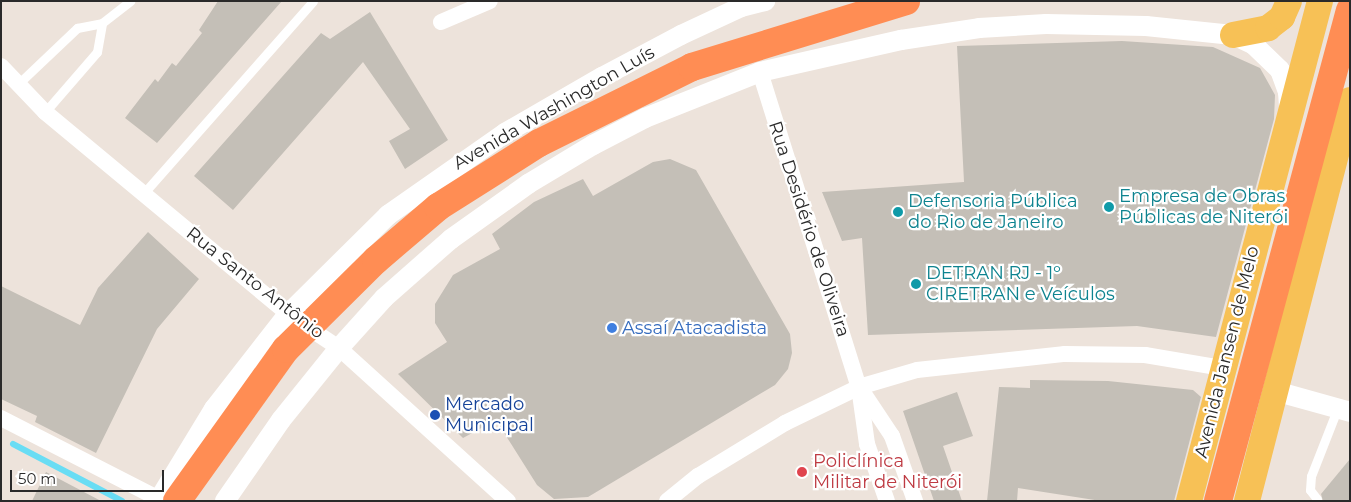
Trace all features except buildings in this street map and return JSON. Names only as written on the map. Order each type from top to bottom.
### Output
[{"type":"highway","points":[[164,500],[286,349],[376,260],[438,207],[513,159],[650,86],[766,41],[906,1]]},
{"type":"highway","points":[[1218,501],[1319,119],[1350,10]]},
{"type":"main road","points":[[1233,35],[1268,28],[1282,17],[1289,1]]},
{"type":"main road","name":"Avenida Jansen de Melo","points":[[1189,501],[1289,111],[1320,1]]},
{"type":"main road","points":[[1247,501],[1350,100]]},
{"type":"street","points":[[441,22],[490,1]]},
{"type":"street","name":"Avenida Washington Luís","points":[[164,500],[214,409],[288,314],[388,216],[444,172],[602,78],[740,4],[765,1]]},
{"type":"street","points":[[225,501],[281,420],[339,348],[384,298],[451,239],[528,184],[645,118],[760,72],[901,40],[979,28],[1046,24],[1137,26],[1233,35],[1254,45],[1280,70],[1288,92],[1289,111]]},
{"type":"street","name":"Rua Santo Antônio","points":[[1,66],[17,85],[45,112],[288,314],[339,348],[508,501]]},
{"type":"street","name":"Rua Desidério de Oliveira","points":[[760,72],[859,387],[867,444],[887,501]]},
{"type":"street","points":[[667,501],[698,476],[785,423],[859,387],[917,370],[1065,354],[1145,355],[1223,368]]},
{"type":"street","name":"Rua Desidério de Oliveira","points":[[859,387],[892,436],[915,501]]},
{"type":"street","points":[[1275,391],[1344,409]]},
{"type":"street","points":[[1,418],[164,500]]},
{"type":"lane","points":[[17,85],[77,28],[102,23],[130,1]]},
{"type":"lane","points":[[144,194],[313,1]]},
{"type":"lane","points":[[45,112],[97,52],[102,23]]},
{"type":"lane","points":[[1317,499],[1310,490],[1311,476],[1344,409]]},
{"type":"waterway","points":[[13,444],[122,501]]},
{"type":"place","name":"Empresa de Obras Públicas de Niterói","points":[[1109,207]]},
{"type":"place","name":"Defensoria Pública do Rio de Janeiro","points":[[898,212]]},
{"type":"place","name":"DETRAN RJ - 1º CIRETRAN e Veículos","points":[[916,284]]},
{"type":"place","name":"Assaí Atacadista","points":[[612,328]]},
{"type":"place","name":"Mercado Municipal","points":[[435,415]]},
{"type":"place","name":"Policlínica Militar de Niterói","points":[[802,472]]}]
